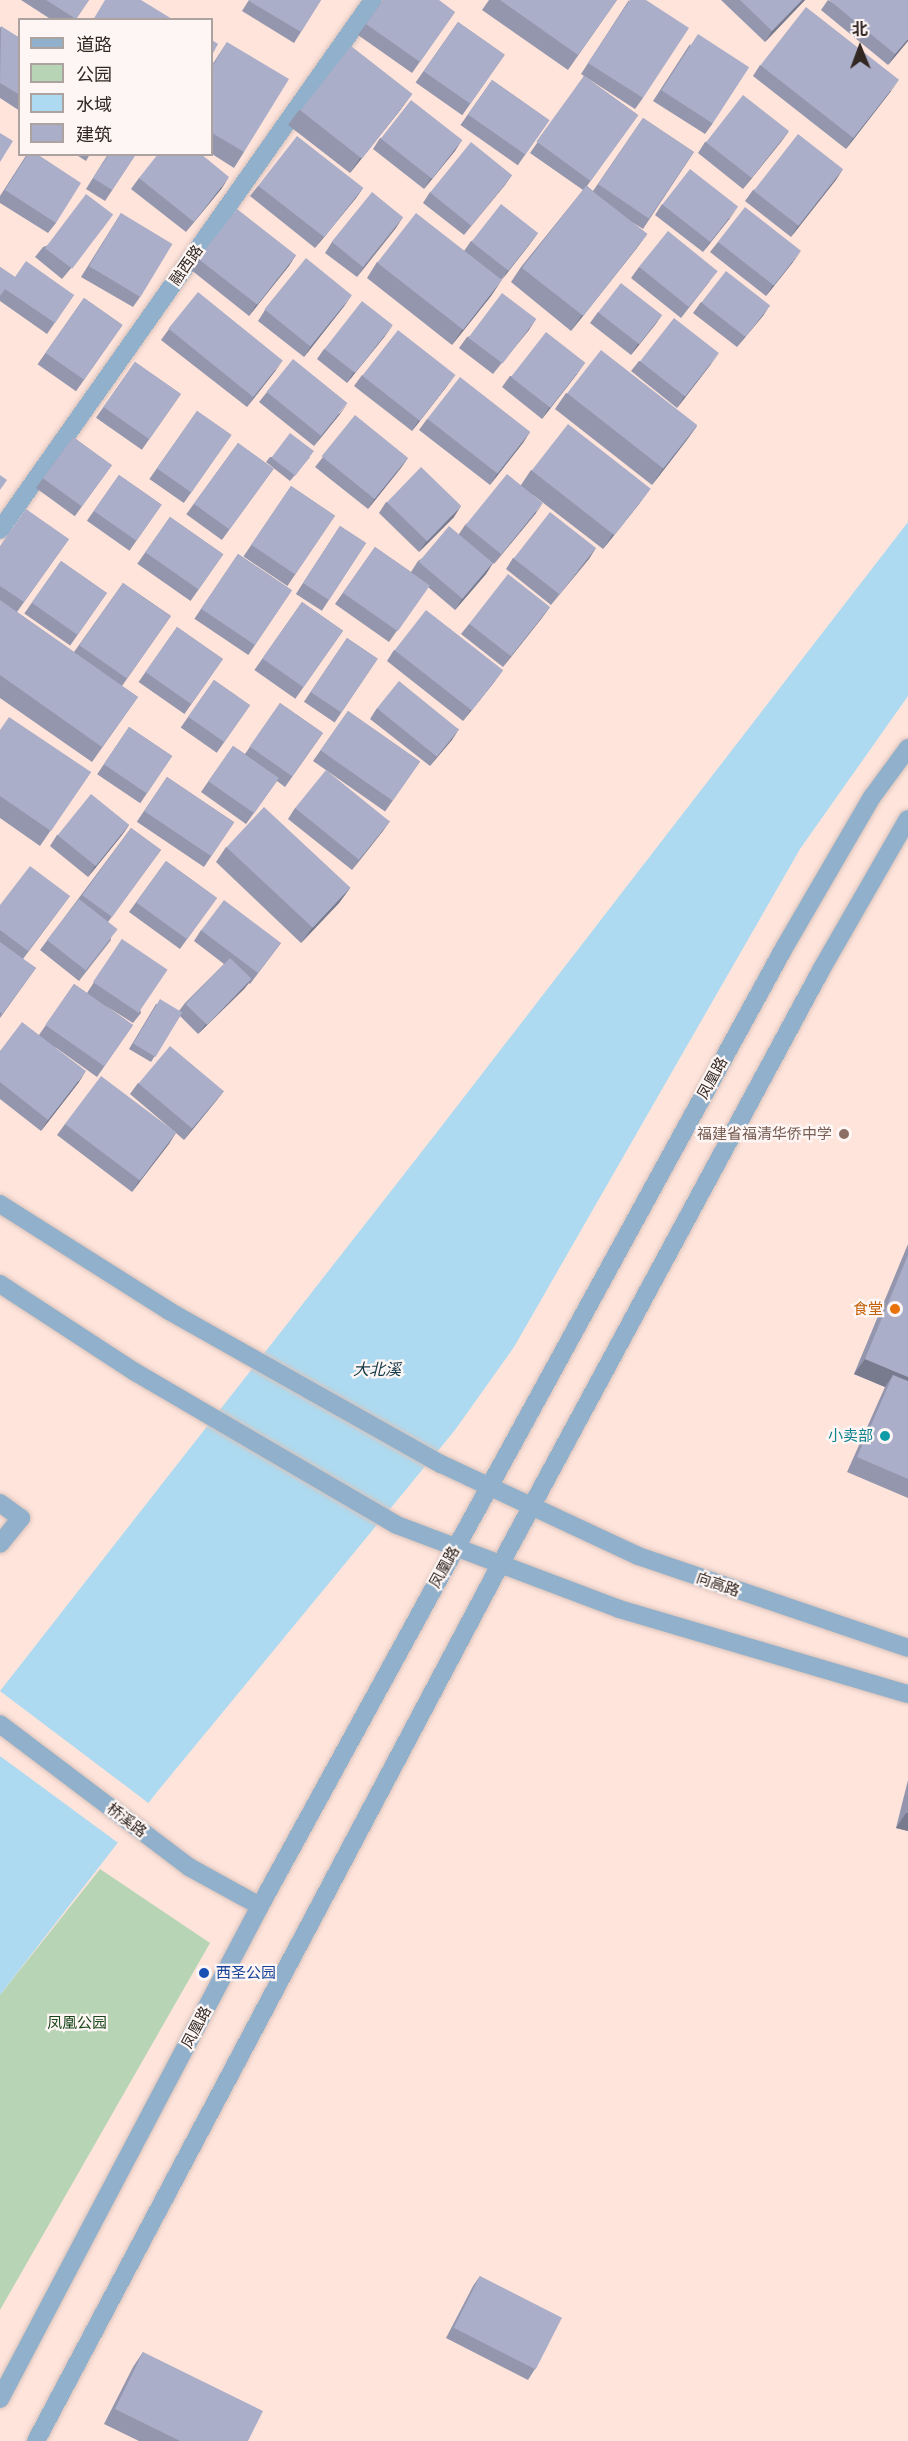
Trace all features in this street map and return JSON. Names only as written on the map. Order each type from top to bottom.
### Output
[{"type":"street","name":"融西路","points":[[0,530],[373,0]]},
{"type":"street","name":"凤凰路","points":[[0,2399],[260,1906],[455,1546],[784,948],[872,797],[908,748]]},
{"type":"street","points":[[36,2441],[500,1565],[533,1508],[821,970],[908,819]]},
{"type":"street","name":"向高路","points":[[0,1204],[170,1311],[441,1464],[638,1556],[908,1648]]},
{"type":"street","points":[[0,1284],[135,1372],[397,1525],[619,1609],[908,1694]]},
{"type":"street","points":[[0,1503],[21,1518],[0,1544]]},
{"type":"street","name":"桥溪路","points":[[0,1724],[189,1867],[260,1906]]},
{"type":"green space","name":"凤凰公园","points":[[100,1869],[210,1943],[0,2310],[0,1995]]},
{"type":"water","name":"大北溪","points":[[908,522],[908,696],[800,849],[514,1347],[455,1430],[157,1792],[0,1995],[0,1691],[434,1136]]},
{"type":"pier","points":[[0,1691],[151,1805],[121,1845],[0,1756]]},
{"type":"building","points":[[46,0],[89,0],[74,18]]},
{"type":"building","points":[[105,0],[141,0],[170,18],[94,18]]},
{"type":"building","points":[[250,0],[321,0],[301,32]]},
{"type":"building","points":[[383,0],[439,0],[455,12],[420,62],[366,24]]},
{"type":"building","points":[[500,0],[617,0],[578,55]]},
{"type":"building","points":[[630,0],[646,0],[689,28],[643,98],[588,63]]},
{"type":"building","points":[[740,0],[802,0],[772,31]]},
{"type":"building","points":[[829,0],[908,0],[908,39],[895,54]]},
{"type":"building","points":[[806,7],[899,80],[853,138],[760,65]]},
{"type":"building","points":[[458,22],[505,55],[470,104],[424,71]]},
{"type":"building","points":[[1,26],[18,37],[18,94],[0,83]]},
{"type":"building","points":[[698,34],[749,67],[713,123],[662,90]]},
{"type":"building","points":[[213,41],[218,44],[213,53]]},
{"type":"building","points":[[227,42],[289,79],[244,152],[213,134],[213,65]]},
{"type":"building","points":[[351,46],[412,94],[362,159],[301,111]]},
{"type":"building","points":[[584,76],[638,115],[591,181],[536,142]]},
{"type":"building","points":[[492,80],[549,120],[525,155],[468,114]]},
{"type":"building","points":[[743,95],[789,131],[752,178],[706,142]]},
{"type":"building","points":[[411,100],[462,140],[432,179],[381,139]]},
{"type":"building","points":[[643,118],[694,152],[649,218],[598,184]]},
{"type":"building","points":[[0,133],[13,141],[0,162]]},
{"type":"building","points":[[798,134],[843,169],[799,226],[754,191]]},
{"type":"building","points":[[297,136],[363,188],[324,237],[258,186]]},
{"type":"building","points":[[471,142],[512,175],[471,226],[430,193]]},
{"type":"building","points":[[27,156],[40,156],[81,183],[56,223],[5,190]]},
{"type":"building","points":[[108,156],[135,156],[112,190],[93,178]]},
{"type":"building","points":[[156,156],[203,156],[229,177],[194,222],[139,178]]},
{"type":"building","points":[[690,169],[738,207],[710,242],[662,204]]},
{"type":"building","points":[[586,186],[647,234],[583,316],[522,268]]},
{"type":"building","points":[[372,192],[403,217],[363,267],[332,242]]},
{"type":"building","points":[[86,194],[113,214],[72,269],[45,248]]},
{"type":"building","points":[[501,204],[538,233],[508,271],[471,242]]},
{"type":"building","points":[[745,207],[801,251],[774,285],[718,242]]},
{"type":"building","points":[[237,209],[296,255],[257,305],[198,259]]},
{"type":"building","points":[[121,213],[172,244],[140,297],[89,266]]},
{"type":"building","points":[[416,213],[502,280],[463,330],[377,263]]},
{"type":"building","points":[[668,231],[718,271],[689,307],[639,267]]},
{"type":"building","points":[[306,258],[352,295],[310,346],[264,309]]},
{"type":"building","points":[[26,261],[74,295],[55,323],[5,289],[0,296],[0,267],[15,277]]},
{"type":"building","points":[[726,271],[770,305],[746,337],[701,303]]},
{"type":"building","points":[[621,283],[662,315],[639,344],[598,312]]},
{"type":"building","points":[[198,292],[283,361],[253,397],[168,329]]},
{"type":"building","points":[[502,293],[536,319],[503,364],[468,338]]},
{"type":"building","points":[[84,298],[123,325],[84,380],[46,353]]},
{"type":"building","points":[[362,301],[393,325],[355,373],[324,349]]},
{"type":"building","points":[[674,318],[719,353],[685,396],[640,361]]},
{"type":"building","points":[[398,330],[456,375],[420,421],[362,376]]},
{"type":"building","points":[[546,332],[585,363],[550,408],[511,377]]},
{"type":"building","points":[[601,350],[697,425],[663,468],[567,393]]},
{"type":"building","points":[[293,359],[347,403],[321,436],[267,392]]},
{"type":"building","points":[[135,362],[181,394],[149,439],[103,407]]},
{"type":"building","points":[[460,377],[530,432],[498,474],[427,419]]},
{"type":"building","points":[[197,411],[231,435],[191,492],[157,468]]},
{"type":"building","points":[[355,415],[408,458],[374,499],[322,456]]},
{"type":"building","points":[[568,424],[651,489],[614,535],[532,470]]},
{"type":"building","points":[[290,433],[314,451],[295,476],[271,458]]},
{"type":"building","points":[[73,437],[112,465],[82,506],[43,478]]},
{"type":"building","points":[[238,443],[274,469],[230,530],[194,504]]},
{"type":"building","points":[[421,467],[461,506],[427,541],[387,502]]},
{"type":"building","points":[[507,474],[543,503],[501,554],[465,525]]},
{"type":"building","points":[[0,475],[7,480],[0,490]]},
{"type":"building","points":[[119,475],[162,505],[136,541],[94,511]]},
{"type":"building","points":[[291,486],[335,516],[295,574],[251,545]]},
{"type":"building","points":[[26,509],[69,539],[24,602],[0,586],[0,546]]},
{"type":"building","points":[[550,512],[596,548],[559,594],[514,558]]},
{"type":"building","points":[[170,517],[223,554],[199,590],[145,552]]},
{"type":"building","points":[[340,526],[366,543],[329,600],[303,583]]},
{"type":"building","points":[[449,526],[493,563],[462,599],[419,562]]},
{"type":"building","points":[[375,547],[430,585],[398,631],[343,593]]},
{"type":"building","points":[[238,554],[292,590],[255,645],[201,609]]},
{"type":"building","points":[[61,561],[107,593],[78,635],[32,603]]},
{"type":"building","points":[[508,574],[550,607],[511,656],[469,624]]},
{"type":"building","points":[[123,583],[171,616],[127,679],[79,645]]},
{"type":"building","points":[[0,600],[138,697],[102,747],[0,675]]},
{"type":"building","points":[[302,602],[343,631],[303,687],[262,659]]},
{"type":"building","points":[[426,610],[503,670],[472,711],[395,650]]},
{"type":"building","points":[[177,627],[223,659],[191,704],[145,672]]},
{"type":"building","points":[[347,638],[378,659],[341,713],[311,692]]},
{"type":"building","points":[[214,680],[250,705],[224,742],[188,717]]},
{"type":"building","points":[[399,681],[459,729],[437,757],[377,708]]},
{"type":"building","points":[[280,703],[323,733],[292,776],[250,746]]},
{"type":"building","points":[[348,711],[420,761],[393,801],[320,750]]},
{"type":"building","points":[[9,717],[91,772],[51,831],[0,796],[0,730]]},
{"type":"building","points":[[129,727],[172,756],[147,793],[104,764]]},
{"type":"building","points":[[233,746],[279,778],[254,813],[208,781]]},
{"type":"building","points":[[326,770],[390,822],[359,860],[295,808]]},
{"type":"building","points":[[167,777],[234,822],[211,856],[144,811]]},
{"type":"building","points":[[91,794],[129,825],[96,866],[58,835]]},
{"type":"building","points":[[264,807],[350,887],[313,928],[226,847]]},
{"type":"building","points":[[131,828],[161,850],[112,917],[82,895]]},
{"type":"building","points":[[166,861],[217,898],[187,939],[136,902]]},
{"type":"building","points":[[30,866],[70,896],[28,951],[0,930],[0,905]]},
{"type":"building","points":[[79,899],[118,929],[86,970],[47,940]]},
{"type":"building","points":[[224,900],[281,943],[258,973],[201,930]]},
{"type":"building","points":[[122,939],[168,970],[139,1013],[93,982]]},
{"type":"building","points":[[0,942],[36,968],[2,1014],[0,1012]]},
{"type":"building","points":[[230,958],[252,979],[207,1025],[186,1004]]},
{"type":"building","points":[[74,984],[133,1025],[104,1066],[45,1025]]},
{"type":"building","points":[[160,999],[182,1012],[156,1057],[133,1044]]},
{"type":"building","points":[[22,1022],[86,1071],[48,1120],[0,1082],[0,1051]]},
{"type":"building","points":[[170,1046],[224,1091],[192,1129],[139,1084]]},
{"type":"building","points":[[101,1076],[176,1133],[140,1180],[65,1124]]},
{"type":"building","name":"食堂","points":[[908,1255],[908,1377],[865,1359]]},
{"type":"building","name":"小卖部","points":[[893,1375],[908,1381],[908,1479],[857,1457]]},
{"type":"building","points":[[480,2276],[562,2318],[536,2369],[454,2328]]},
{"type":"building","points":[[143,2352],[263,2411],[248,2441],[180,2441],[115,2409]]},
{"type":"place","name":"福建省福清华侨中学","points":[[844,1134]]},
{"type":"place","name":"食堂","points":[[895,1309]]},
{"type":"place","name":"小卖部","points":[[885,1436]]},
{"type":"place","name":"西圣公园","points":[[204,1973]]}]
